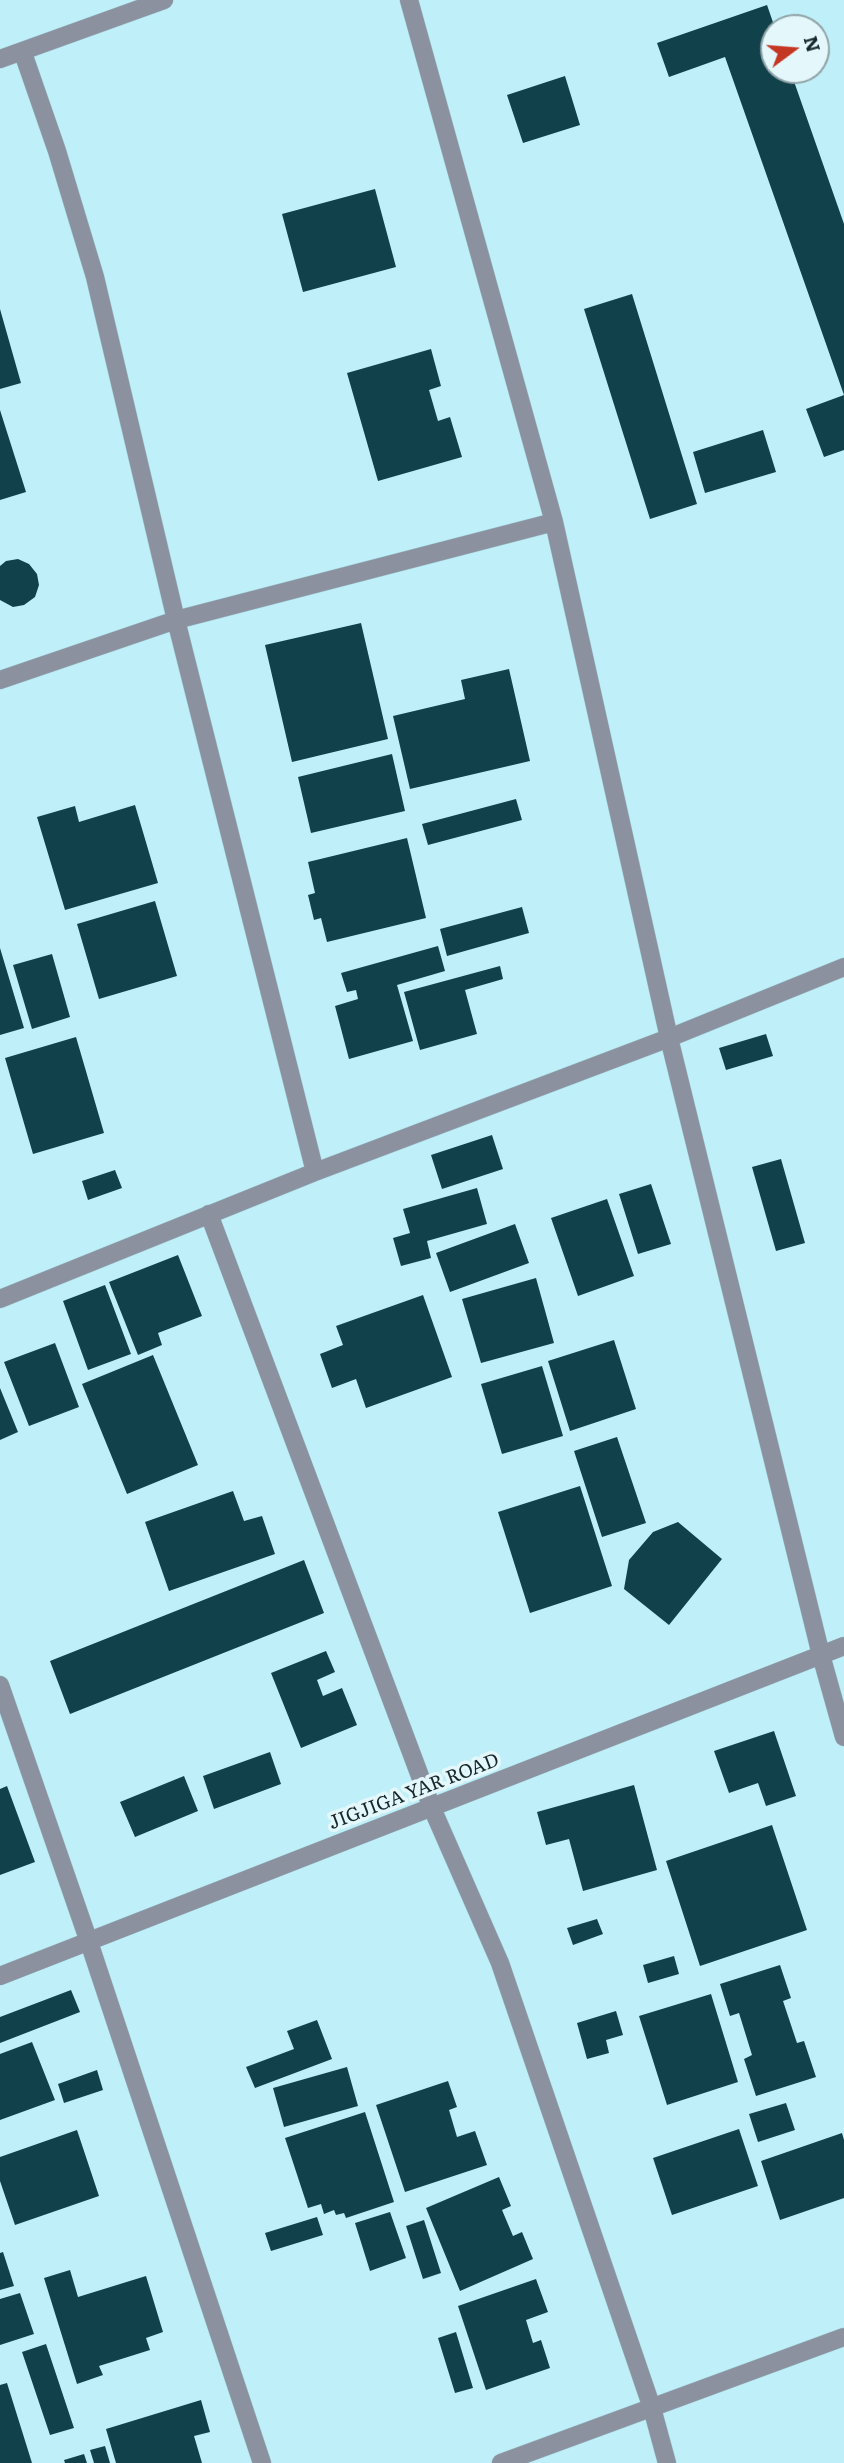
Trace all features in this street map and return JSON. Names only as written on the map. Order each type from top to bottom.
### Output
[{"type":"street","points":[[0,59],[23,53],[164,0]]},
{"type":"street","points":[[410,0],[554,522],[669,1038],[821,1655],[844,1737]]},
{"type":"street","points":[[23,53],[57,151],[95,277],[176,620],[315,1172]]},
{"type":"street","points":[[0,680],[176,620],[554,522]]},
{"type":"street","points":[[0,1299],[315,1172],[669,1038],[844,967]]},
{"type":"street","points":[[209,1214],[432,1808],[500,1963],[652,2408],[667,2463]]},
{"type":"street","name":"JIGJIGA YAR ROAD","points":[[0,1976],[844,1646]]},
{"type":"street","points":[[0,1685],[89,1942],[262,2463]]},
{"type":"street","points":[[501,2463],[844,2337]]},
{"type":"building","points":[[767,5],[770,14],[760,14],[760,84],[795,84],[844,224],[844,395],[725,57],[669,77],[657,43]]},
{"type":"building","points":[[565,76],[580,125],[523,143],[507,95]]},
{"type":"building","points":[[375,189],[396,267],[303,292],[282,214]]},
{"type":"building","points":[[632,294],[697,504],[650,519],[584,309]]},
{"type":"building","points":[[0,309],[21,383],[0,389]]},
{"type":"building","points":[[431,349],[441,386],[429,390],[438,421],[450,417],[462,457],[378,481],[347,373]]},
{"type":"building","points":[[844,395],[844,450],[824,457],[806,409]]},
{"type":"building","points":[[0,410],[26,492],[0,500]]},
{"type":"building","points":[[763,430],[776,472],[705,493],[693,452]]},
{"type":"building","points":[[18,559],[29,564],[37,574],[39,585],[35,597],[24,605],[13,607],[0,600],[0,566],[6,561]]},
{"type":"building","points":[[361,623],[388,739],[292,762],[265,645]]},
{"type":"building","points":[[509,669],[530,761],[410,789],[393,716],[465,699],[461,680]]},
{"type":"building","points":[[392,754],[405,811],[311,833],[298,777]]},
{"type":"building","points":[[516,799],[522,820],[428,845],[422,824]]},
{"type":"building","points":[[135,805],[158,883],[65,910],[37,817],[75,806],[79,822]]},
{"type":"building","points":[[407,838],[426,918],[327,942],[321,918],[314,920],[308,895],[315,893],[308,862]]},
{"type":"building","points":[[155,901],[177,976],[99,999],[77,924]]},
{"type":"building","points":[[522,907],[529,933],[447,956],[440,929]]},
{"type":"building","points":[[438,946],[445,971],[397,985],[413,1041],[349,1059],[335,1006],[358,999],[356,990],[347,992],[341,973]]},
{"type":"building","points":[[0,948],[24,1028],[0,1035]]},
{"type":"building","points":[[52,954],[70,1017],[32,1029],[13,965]]},
{"type":"building","points":[[500,966],[503,979],[465,990],[477,1034],[420,1050],[404,992]]},
{"type":"building","points":[[766,1034],[773,1056],[726,1070],[719,1048]]},
{"type":"building","points":[[76,1037],[104,1133],[33,1154],[5,1058]]},
{"type":"building","points":[[492,1135],[503,1169],[442,1189],[431,1155]]},
{"type":"building","points":[[781,1159],[805,1243],[776,1251],[752,1167]]},
{"type":"building","points":[[115,1170],[122,1188],[88,1200],[82,1181]]},
{"type":"building","points":[[651,1184],[671,1244],[638,1254],[619,1194]]},
{"type":"building","points":[[477,1188],[487,1224],[427,1241],[431,1258],[401,1266],[393,1238],[410,1233],[403,1209]]},
{"type":"building","points":[[607,1199],[634,1276],[578,1296],[551,1218]]},
{"type":"building","points":[[515,1224],[529,1263],[450,1292],[436,1253]]},
{"type":"building","points":[[178,1255],[202,1316],[158,1333],[162,1345],[138,1355],[109,1282]]},
{"type":"building","points":[[536,1278],[554,1343],[481,1363],[462,1299]]},
{"type":"building","points":[[105,1285],[131,1354],[88,1370],[63,1301]]},
{"type":"building","points":[[423,1295],[452,1377],[366,1408],[356,1379],[332,1388],[320,1354],[343,1345],[336,1326]]},
{"type":"building","points":[[614,1340],[636,1409],[570,1431],[548,1361]]},
{"type":"building","points":[[55,1343],[79,1407],[29,1426],[4,1362]]},
{"type":"building","points":[[153,1355],[198,1465],[127,1494],[82,1384]]},
{"type":"building","points":[[542,1366],[563,1436],[502,1454],[481,1384]]},
{"type":"building","points":[[0,1388],[18,1432],[0,1440]]},
{"type":"building","points":[[617,1437],[646,1523],[602,1537],[574,1451]]},
{"type":"building","points":[[580,1486],[612,1586],[530,1613],[498,1512]]},
{"type":"building","points":[[233,1491],[244,1521],[262,1516],[275,1554],[169,1591],[145,1522]]},
{"type":"building","points":[[678,1522],[722,1559],[669,1625],[624,1589],[629,1560],[653,1532]]},
{"type":"building","points":[[304,1560],[324,1613],[70,1714],[50,1661]]},
{"type":"building","points":[[326,1651],[335,1672],[317,1680],[323,1696],[342,1688],[357,1725],[301,1748],[271,1673]]},
{"type":"building","points":[[774,1731],[796,1796],[766,1806],[758,1783],[729,1793],[714,1751]]},
{"type":"building","points":[[270,1752],[281,1784],[214,1809],[203,1776]]},
{"type":"building","points":[[184,1776],[198,1811],[135,1837],[120,1802]]},
{"type":"building","points":[[634,1785],[657,1870],[583,1891],[569,1839],[546,1845],[537,1812]]},
{"type":"building","points":[[7,1786],[35,1862],[0,1875],[0,1789]]},
{"type":"building","points":[[772,1825],[807,1930],[700,1966],[666,1861]]},
{"type":"building","points":[[597,1919],[603,1934],[573,1945],[567,1928]]},
{"type":"building","points":[[674,1956],[679,1974],[648,1983],[643,1965]]},
{"type":"building","points":[[780,1965],[791,1998],[783,2001],[797,2043],[804,2041],[816,2077],[756,2096],[744,2059],[752,2055],[739,2013],[730,2016],[720,1984]]},
{"type":"building","points":[[71,1990],[80,2012],[0,2043],[0,2017]]},
{"type":"building","points":[[711,1994],[738,2082],[667,2105],[639,2016]]},
{"type":"building","points":[[616,2011],[623,2035],[606,2040],[609,2053],[587,2059],[577,2023]]},
{"type":"building","points":[[317,2020],[332,2059],[255,2088],[246,2067],[294,2049],[287,2031]]},
{"type":"building","points":[[32,2042],[55,2100],[0,2120],[0,2054]]},
{"type":"building","points":[[347,2067],[358,2106],[284,2127],[273,2088]]},
{"type":"building","points":[[97,2070],[103,2090],[64,2103],[58,2084]]},
{"type":"building","points":[[448,2081],[457,2107],[449,2110],[457,2137],[475,2131],[487,2165],[405,2192],[376,2105]]},
{"type":"building","points":[[786,2103],[795,2130],[758,2142],[749,2114]]},
{"type":"building","points":[[365,2112],[394,2202],[346,2218],[344,2213],[336,2215],[334,2210],[324,2214],[321,2204],[308,2208],[285,2138]]},
{"type":"building","points":[[739,2129],[758,2186],[672,2215],[653,2158]]},
{"type":"building","points":[[77,2130],[99,2196],[15,2225],[0,2181],[0,2157]]},
{"type":"building","points":[[842,2133],[844,2198],[780,2220],[761,2161]]},
{"type":"building","points":[[499,2177],[511,2206],[502,2210],[513,2236],[522,2232],[533,2259],[460,2291],[426,2208]]},
{"type":"building","points":[[390,2212],[406,2258],[370,2271],[355,2223]]},
{"type":"building","points":[[317,2217],[323,2235],[271,2251],[265,2233]]},
{"type":"building","points":[[424,2220],[441,2273],[423,2279],[406,2226]]},
{"type":"building","points":[[3,2252],[14,2286],[0,2290],[0,2253]]},
{"type":"building","points":[[70,2270],[78,2297],[146,2276],[163,2332],[146,2338],[150,2350],[99,2366],[103,2375],[77,2384],[44,2278]]},
{"type":"building","points":[[536,2279],[548,2312],[526,2320],[533,2343],[541,2340],[550,2368],[486,2390],[458,2306]]},
{"type":"building","points":[[20,2293],[34,2334],[0,2345],[0,2299]]},
{"type":"building","points":[[456,2332],[473,2388],[455,2393],[438,2338]]},
{"type":"building","points":[[46,2344],[74,2428],[50,2435],[22,2352]]},
{"type":"building","points":[[7,2383],[32,2463],[0,2463],[0,2385]]},
{"type":"building","points":[[201,2400],[210,2432],[194,2436],[202,2463],[116,2463],[106,2429]]},
{"type":"building","points":[[105,2446],[110,2463],[94,2463],[90,2450]]},
{"type":"building","points":[[84,2454],[87,2463],[65,2463],[64,2460]]}]
